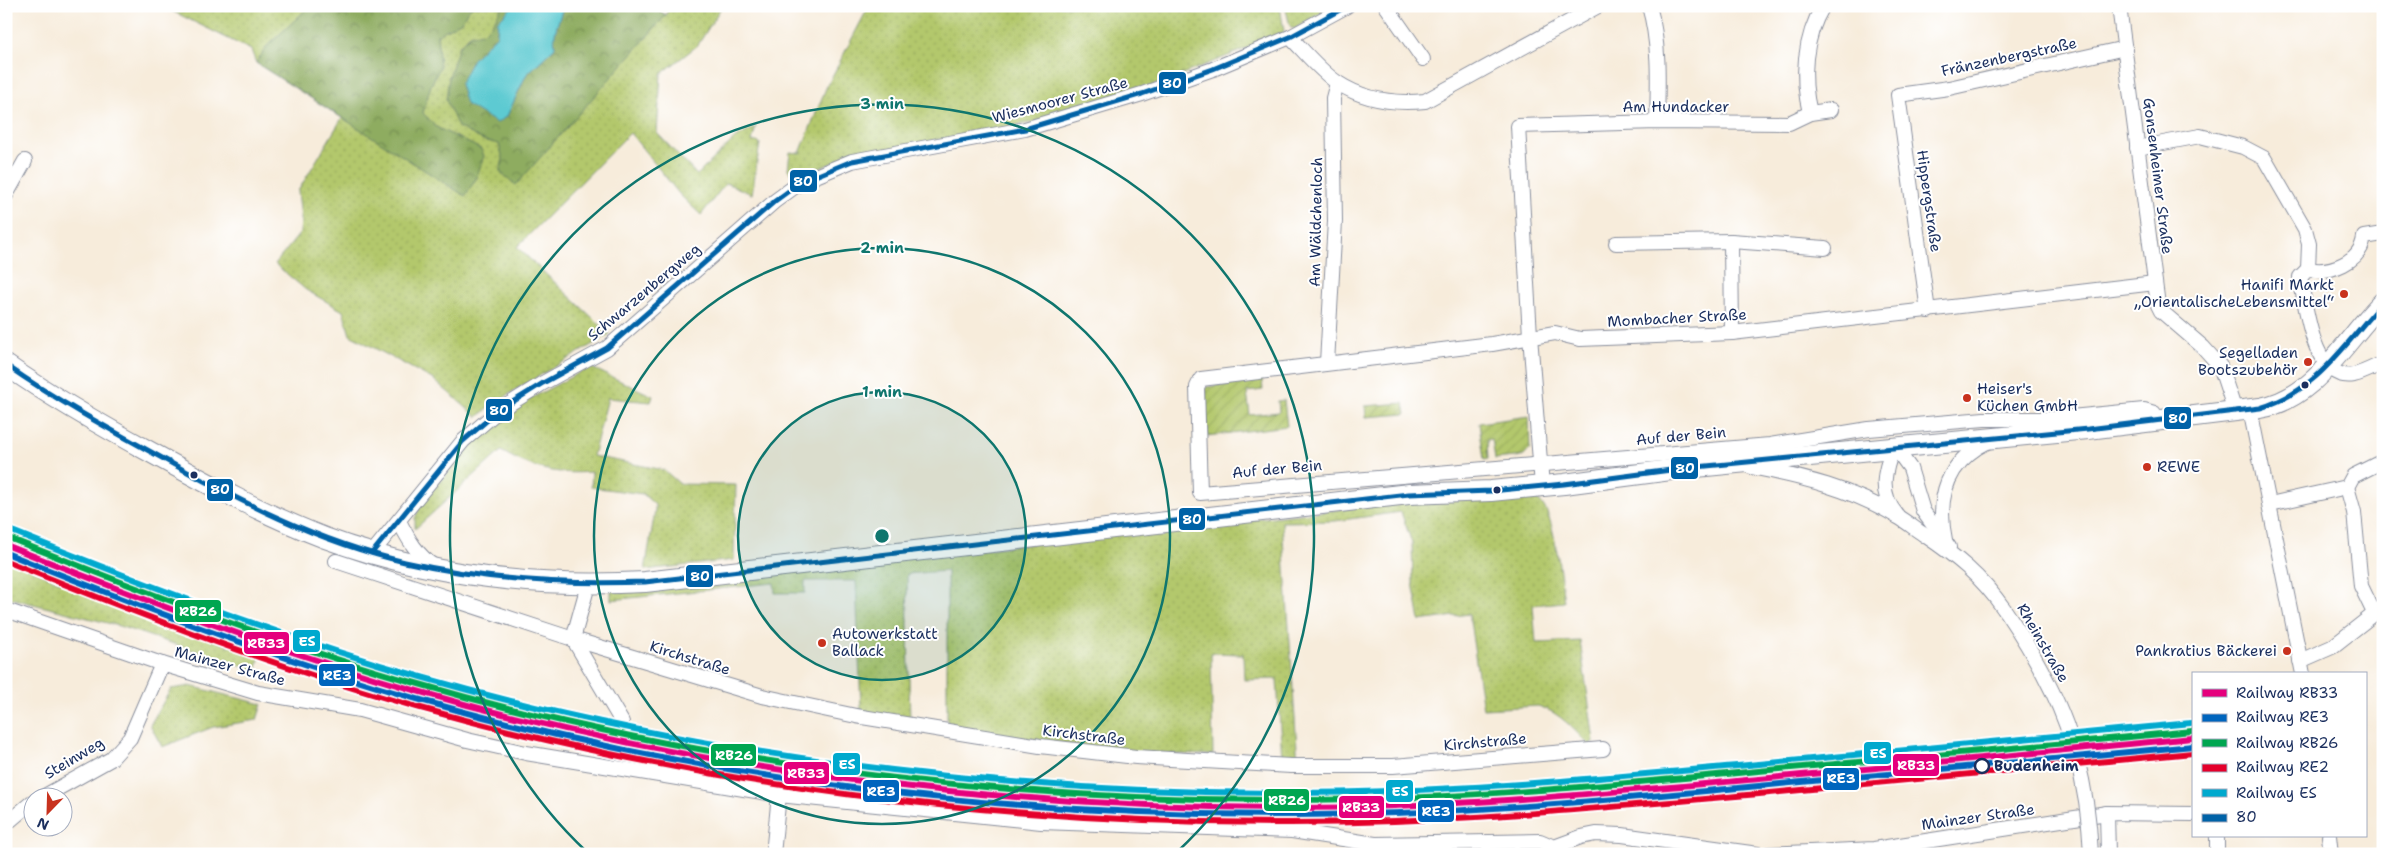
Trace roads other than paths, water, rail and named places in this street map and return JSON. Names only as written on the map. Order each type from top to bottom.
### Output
[{"type":"main road","points":[[6,365],[76,409],[226,493],[324,537],[372,553],[439,570],[522,582],[588,585],[644,582],[1409,494],[1542,486],[1733,463],[2158,421],[2242,410],[2278,392],[2307,384],[2328,367],[2383,302]]},
{"type":"street","name":"Wiesmoorer Straße","points":[[775,201],[800,182],[844,164],[871,156],[982,138],[1070,117],[1212,69],[1290,36],[1347,6]]},
{"type":"street","points":[[1386,6],[1423,59]]},
{"type":"street","points":[[1290,36],[1337,83],[1358,93],[1378,99],[1404,103],[1425,101],[1598,6]]},
{"type":"street","points":[[1649,6],[1654,25],[1658,58],[1657,122]]},
{"type":"street","points":[[1810,113],[1806,92],[1805,61],[1814,23],[1823,6]]},
{"type":"street","name":"Gonsenheimer Straße","points":[[2119,6],[2126,48],[2158,305],[2161,311],[2203,347],[2220,366],[2242,410],[2270,504],[2301,667]]},
{"type":"street","name":"Fränzenbergstraße","points":[[1898,95],[1949,88],[2126,48]]},
{"type":"street","name":"Am Wäldchenloch","points":[[1327,363],[1335,221],[1333,98],[1337,83]]},
{"type":"street","name":"Hippergstraße","points":[[1898,95],[1928,311]]},
{"type":"street","name":"Am Hundacker","points":[[1530,336],[1518,126],[1657,122],[1789,123],[1810,113],[1831,110]]},
{"type":"street","points":[[2137,148],[2200,136],[2243,147],[2264,158],[2305,229],[2309,244],[2308,268],[2300,277],[2316,347],[2321,359],[2328,367],[2343,374],[2354,375],[2383,363]]},
{"type":"street","points":[[6,195],[25,161]]},
{"type":"street","name":"Schwarzenbergweg","points":[[372,553],[463,441],[498,411],[543,383],[607,348],[775,201]]},
{"type":"street","points":[[2308,268],[2327,270],[2351,260],[2363,245],[2364,237],[2383,234]]},
{"type":"street","points":[[1731,241],[1732,333]]},
{"type":"street","points":[[1616,243],[1731,241],[1825,248]]},
{"type":"street","name":"Mombacher Straße","points":[[1200,493],[1197,387],[1201,379],[1492,344],[1555,333],[1580,339],[1732,333],[2155,283]]},
{"type":"street","points":[[1530,336],[1542,486]]},
{"type":"street","name":"Auf der Bein","points":[[1200,493],[1770,445],[1870,429],[1984,419],[2050,419],[2144,410],[2154,413],[2158,421]]},
{"type":"street","name":"Rheinstraße","points":[[1945,540],[1941,502],[1948,481],[1956,467],[1970,452],[1997,437]]},
{"type":"street","name":"Rheinstraße","points":[[1894,446],[1885,469],[1884,485],[1888,502],[1899,518]]},
{"type":"street","name":"Rheinstraße","points":[[1894,446],[1910,468],[1923,511],[1954,554]]},
{"type":"street","points":[[2301,667],[2332,647],[2378,610],[2361,586],[2354,512],[2347,487],[2353,476],[2383,461]]},
{"type":"street","name":"Rheinstraße","points":[[1733,463],[1820,482],[1857,496],[1899,518],[1954,554],[1989,589],[2045,673],[2070,732],[2082,776],[2091,854]]},
{"type":"street","points":[[2270,504],[2347,487]]},
{"type":"street","points":[[399,520],[409,542],[426,560],[439,570]]},
{"type":"street","name":"Kirchstraße","points":[[336,560],[573,640],[762,696],[830,710],[1040,746],[1136,757],[1291,766],[1392,766],[1603,749]]},
{"type":"street","points":[[588,585],[573,640],[622,722]]},
{"type":"street","name":"Mainzer Straße","points":[[6,610],[162,664],[258,693],[360,710],[467,740],[526,753],[779,795],[1041,822],[1292,830],[1393,845],[1533,840],[1547,843],[1556,850],[1581,837],[1596,834],[1622,835],[1758,854]]},
{"type":"street","name":"Steinweg","points":[[58,788],[111,759],[130,738],[162,664]]},
{"type":"street","points":[[773,854],[779,795]]},
{"type":"street","points":[[6,824],[22,810]]},
{"type":"street","points":[[2107,813],[2108,854]]},
{"type":"street","name":"Mainzer Straße","points":[[1768,854],[1874,849],[2107,813],[2192,814]]},
{"type":"street","points":[[2217,854],[2218,838]]},
{"type":"street","points":[[2328,838],[2331,854]]},
{"type":"water","points":[[513,6],[563,6],[555,31],[555,47],[526,75],[507,116],[497,123],[466,104],[460,84],[473,59],[497,35],[498,21]]},
{"type":"rail line","name":"ES","points":[[12,531],[163,590],[317,645],[421,677],[526,705],[633,729],[742,749],[852,765],[963,778],[1183,792],[1291,793],[1467,788],[1642,774],[2191,723]]},
{"type":"rail line","name":"RB26","points":[[9,538],[110,578],[315,652],[419,684],[524,712],[631,736],[740,756],[961,785],[1072,794],[1182,799],[1408,798],[1642,782],[2192,731]]},
{"type":"rail line","name":"RB33","points":[[6,545],[158,604],[313,659],[417,691],[522,719],[630,743],[739,763],[849,779],[960,792],[1071,801],[1181,806],[1290,808],[1466,803],[1642,789],[2192,738]]},
{"type":"rail line","name":"RE3","points":[[6,553],[158,612],[313,667],[417,699],[523,727],[631,751],[740,771],[849,787],[960,800],[1070,809],[1180,814],[1408,813],[1642,797],[2192,746]]},
{"type":"rail line","name":"RE2","points":[[6,561],[158,621],[261,658],[365,692],[523,735],[631,758],[740,778],[849,795],[959,807],[1070,816],[1180,821],[1290,823],[1466,818],[1642,804],[2192,753]]},
{"type":"place","name":"Hanifi Markt „OrientalischeLebensmittel“","points":[[2344,294]]},
{"type":"place","name":"Segelladen Bootszubehör","points":[[2308,362]]},
{"type":"place","name":"Heiser's Küchen GmbH","points":[[1967,398]]},
{"type":"place","name":"REWE","points":[[2147,467]]},
{"type":"place","name":"Autowerkstatt Ballack","points":[[822,643]]},
{"type":"place","name":"Pankratius Bäckerei","points":[[2287,651]]},
{"type":"place","name":"Budenheim","points":[[1982,766]]}]
